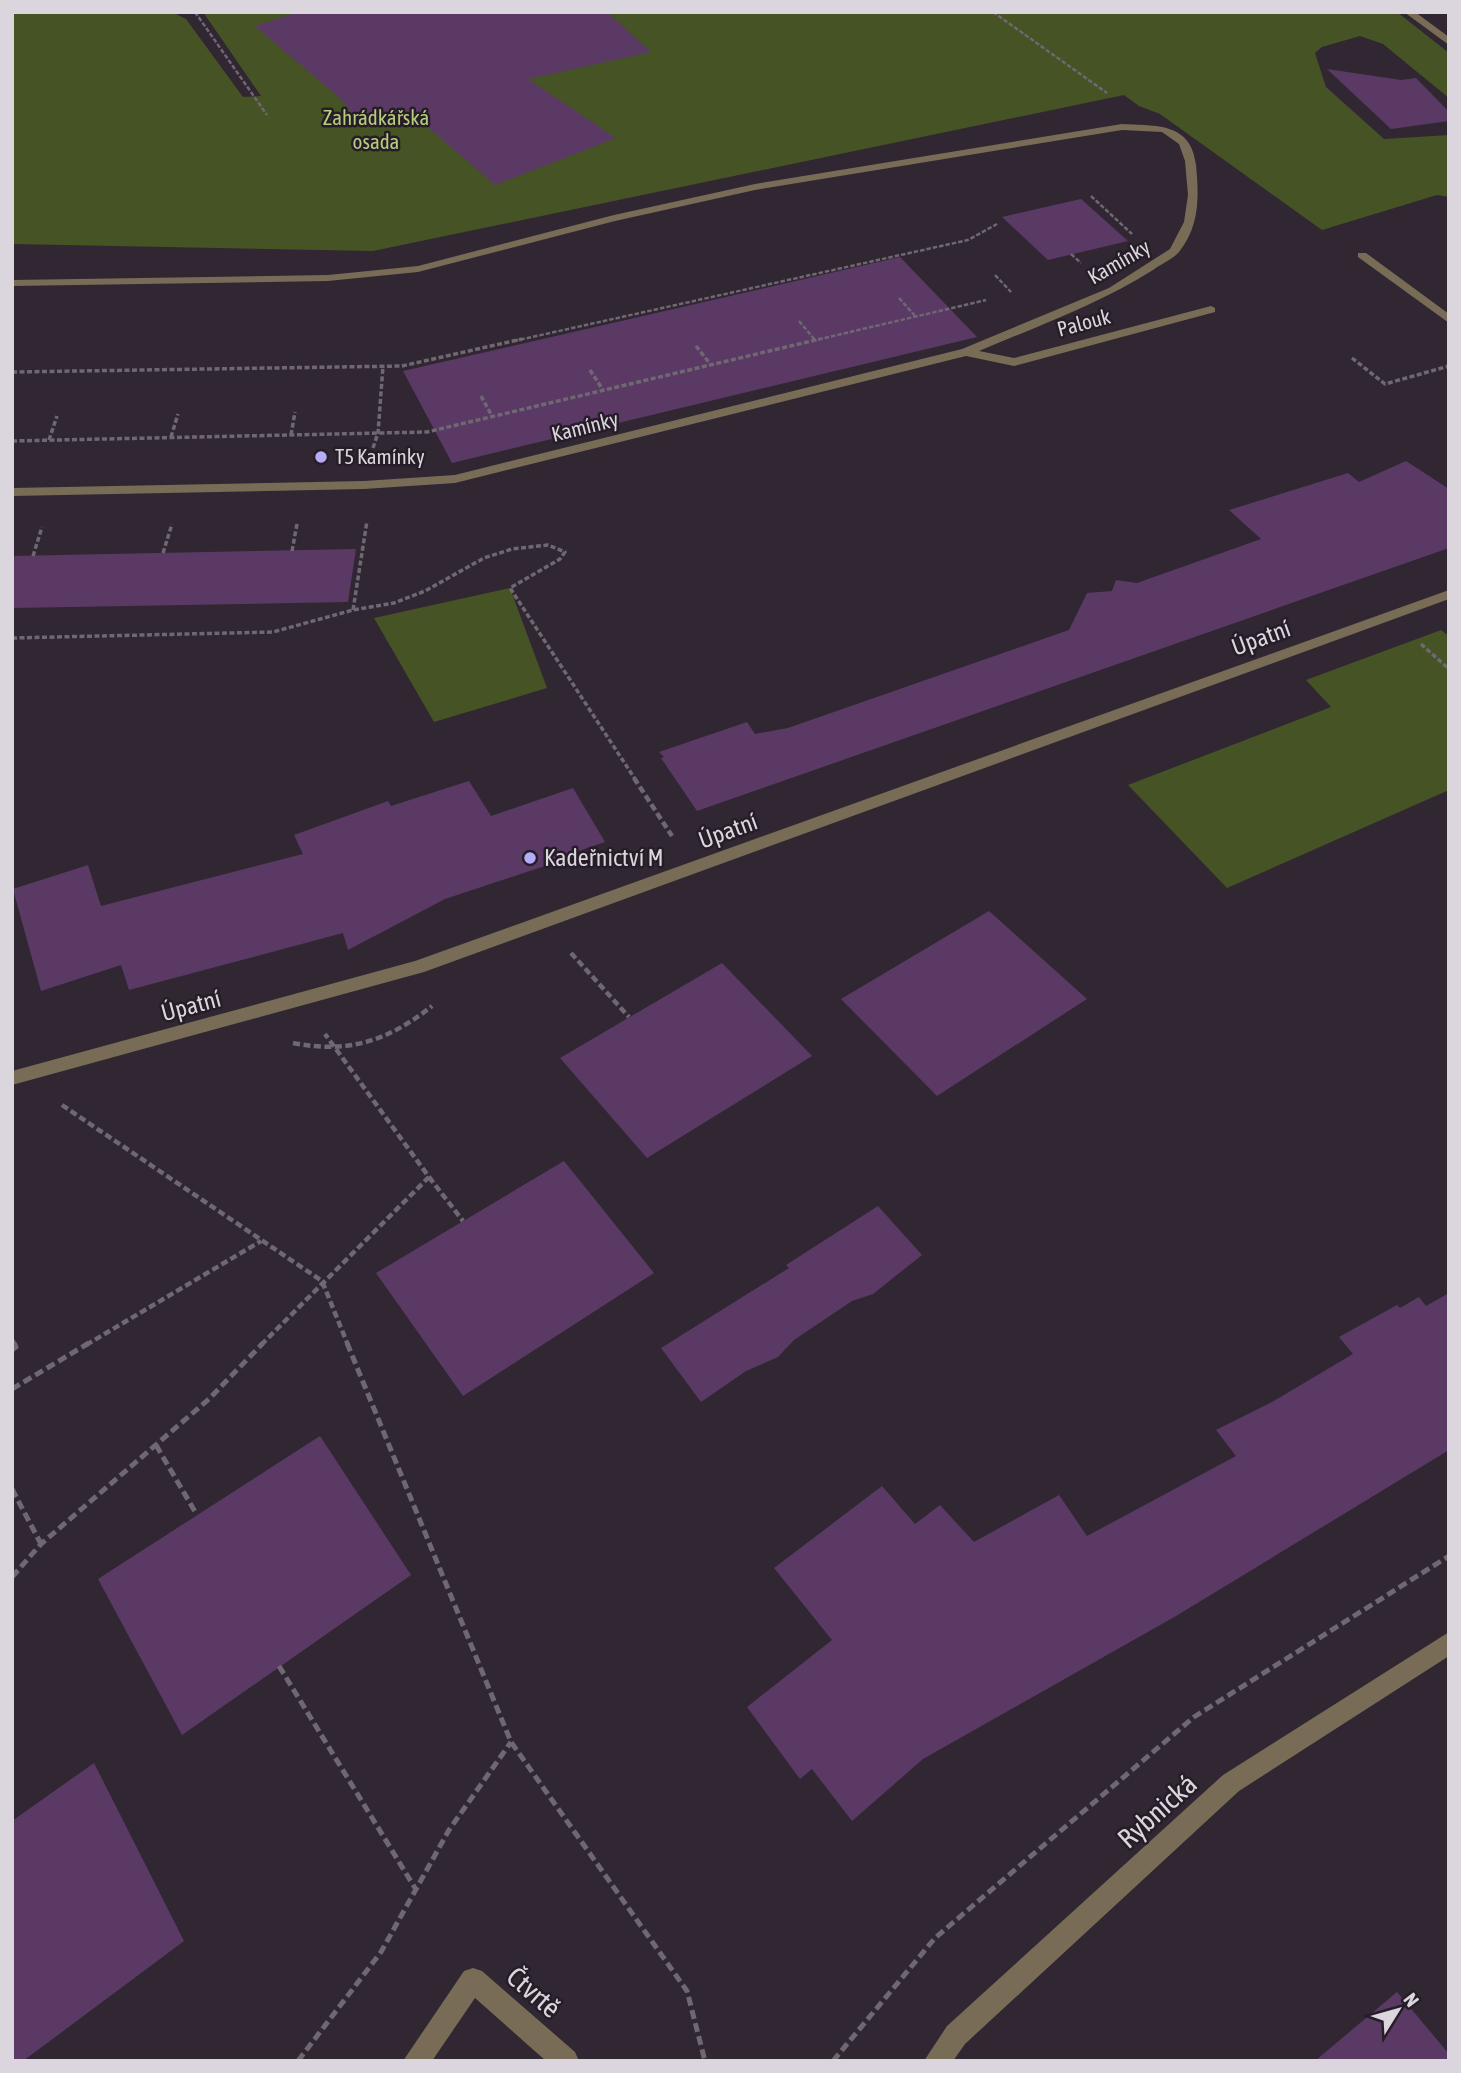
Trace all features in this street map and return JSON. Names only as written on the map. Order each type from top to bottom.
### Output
[{"type":"street","points":[[1409,12],[1449,42]]},
{"type":"street","points":[[12,283],[328,278],[391,273],[446,264],[614,218],[755,187],[879,169],[1087,132],[1142,127],[1164,130]]},
{"type":"street","name":"Kamínky","points":[[12,492],[364,485],[455,479],[966,352],[1113,290],[1174,251],[1190,222],[1193,195],[1190,161],[1184,142],[1164,130]]},
{"type":"street","points":[[1362,256],[1449,320]]},
{"type":"street","name":"Palouk","points":[[966,352],[1014,362],[1211,310]]},
{"type":"street","name":"Úpatní","points":[[12,1078],[418,967],[1449,594]]},
{"type":"street","name":"Rybnická","points":[[937,2061],[956,2035],[1231,1783],[1449,1643]]},
{"type":"street","name":"Čtvrtě","points":[[415,2061],[473,1980],[566,2061]]},
{"type":"path","points":[[195,12],[267,115]]},
{"type":"path","points":[[993,12],[1062,64],[1164,130]]},
{"type":"path","points":[[1091,196],[1139,241]]},
{"type":"path","points":[[1105,220],[1114,218]]},
{"type":"path","points":[[12,372],[402,366],[458,356],[962,242],[997,224]]},
{"type":"path","points":[[995,275],[1009,290]]},
{"type":"path","points":[[1001,297],[1013,294]]},
{"type":"path","points":[[899,298],[916,317]]},
{"type":"path","points":[[12,441],[427,432],[989,299]]},
{"type":"path","points":[[799,321],[815,340]]},
{"type":"path","points":[[696,345],[711,365]]},
{"type":"path","points":[[1352,358],[1385,384],[1449,366]]},
{"type":"path","points":[[378,433],[383,366]]},
{"type":"path","points":[[590,370],[603,390]]},
{"type":"path","points":[[481,396],[492,416]]},
{"type":"path","points":[[291,435],[295,412]]},
{"type":"path","points":[[171,437],[178,414]]},
{"type":"path","points":[[49,440],[57,416]]},
{"type":"path","points":[[292,551],[297,522]]},
{"type":"path","points":[[163,553],[172,524]]},
{"type":"path","points":[[353,610],[366,525]]},
{"type":"path","points":[[33,556],[42,527]]},
{"type":"path","points":[[12,638],[273,632],[353,610],[394,603],[425,591],[484,558],[512,549],[548,545],[561,548],[565,552],[560,559],[510,588],[677,845]]},
{"type":"path","points":[[1420,643],[1449,669]]},
{"type":"path","points":[[565,947],[629,1017]]},
{"type":"path","points":[[300,999],[463,1221]]},
{"type":"path","points":[[51,1098],[322,1281],[511,1742],[687,1990],[705,2061]]},
{"type":"path","points":[[12,1577],[41,1544],[209,1399],[322,1281],[429,1177]]},
{"type":"path","points":[[12,1390],[261,1241]]},
{"type":"path","points":[[12,1340],[16,1347],[12,1350]]},
{"type":"path","points":[[156,1445],[197,1515]]},
{"type":"path","points":[[12,1489],[41,1544]]},
{"type":"path","points":[[832,2061],[935,1938],[1194,1717],[1449,1556]]},
{"type":"path","points":[[279,1666],[416,1889]]},
{"type":"path","points":[[298,2061],[381,1952],[449,1830],[511,1742]]},
{"type":"green space","name":"Zahrádkářská osada","points":[[12,12],[172,12],[186,19],[243,97],[261,96],[203,12],[1397,12],[1449,53],[1449,98],[1383,44],[1360,36],[1322,47],[1315,53],[1326,87],[1384,139],[1449,135],[1449,197],[1437,195],[1322,230],[1160,114],[1139,106],[1124,95],[373,251],[12,244]]},
{"type":"green space","points":[[510,588],[547,688],[434,722],[374,618]]},
{"type":"green space","points":[[1441,630],[1449,636],[1449,790],[1227,888],[1128,785],[1331,707],[1306,680]]},
{"type":"building","points":[[299,12],[607,12],[651,52],[528,79],[616,138],[495,185],[415,116],[363,127],[341,99],[255,26]]},
{"type":"building","points":[[1327,69],[1401,80],[1416,78],[1449,112],[1449,121],[1391,129]]},
{"type":"building","points":[[1081,199],[1128,241],[1048,260],[1002,217]]},
{"type":"building","points":[[900,257],[977,337],[452,463],[403,371]]},
{"type":"building","points":[[1406,461],[1449,489],[1449,548],[697,811],[661,758],[664,757],[659,752],[747,722],[755,734],[788,728],[1069,630],[1087,593],[1112,591],[1116,580],[1137,583],[1261,539],[1229,510],[1348,473],[1359,482]]},
{"type":"building","points":[[356,549],[348,602],[12,608],[12,556]]},
{"type":"building","points":[[469,781],[491,816],[573,788],[605,842],[549,861],[551,864],[445,899],[348,950],[343,933],[129,990],[121,965],[41,991],[13,889],[88,865],[101,906],[303,854],[294,835],[388,801],[391,806]]},
{"type":"building","points":[[989,911],[1087,999],[937,1096],[841,999]]},
{"type":"building","points":[[722,963],[812,1056],[647,1158],[560,1058]]},
{"type":"building","points":[[564,1161],[654,1273],[463,1396],[376,1273]]},
{"type":"building","points":[[878,1206],[922,1255],[873,1294],[852,1301],[794,1340],[778,1357],[746,1371],[701,1402],[661,1348],[789,1268],[786,1265]]},
{"type":"building","points":[[1449,1293],[1449,1450],[1176,1616],[923,1759],[852,1821],[812,1769],[800,1779],[747,1707],[832,1640],[774,1568],[882,1486],[915,1524],[940,1505],[974,1542],[1059,1495],[1087,1536],[1236,1456],[1216,1430],[1272,1402],[1353,1354],[1339,1337],[1397,1305],[1400,1308],[1419,1297],[1426,1306]]},
{"type":"building","points":[[320,1436],[411,1575],[182,1735],[98,1579]]},
{"type":"building","points":[[94,1763],[184,1941],[23,2061],[12,2061],[12,1821]]},
{"type":"building","points":[[1397,1992],[1449,2054],[1449,2061],[1315,2061]]},
{"type":"place","name":"T5 Kamínky","points":[[321,457]]},
{"type":"place","name":"Kadeřnictví M","points":[[530,858]]}]
